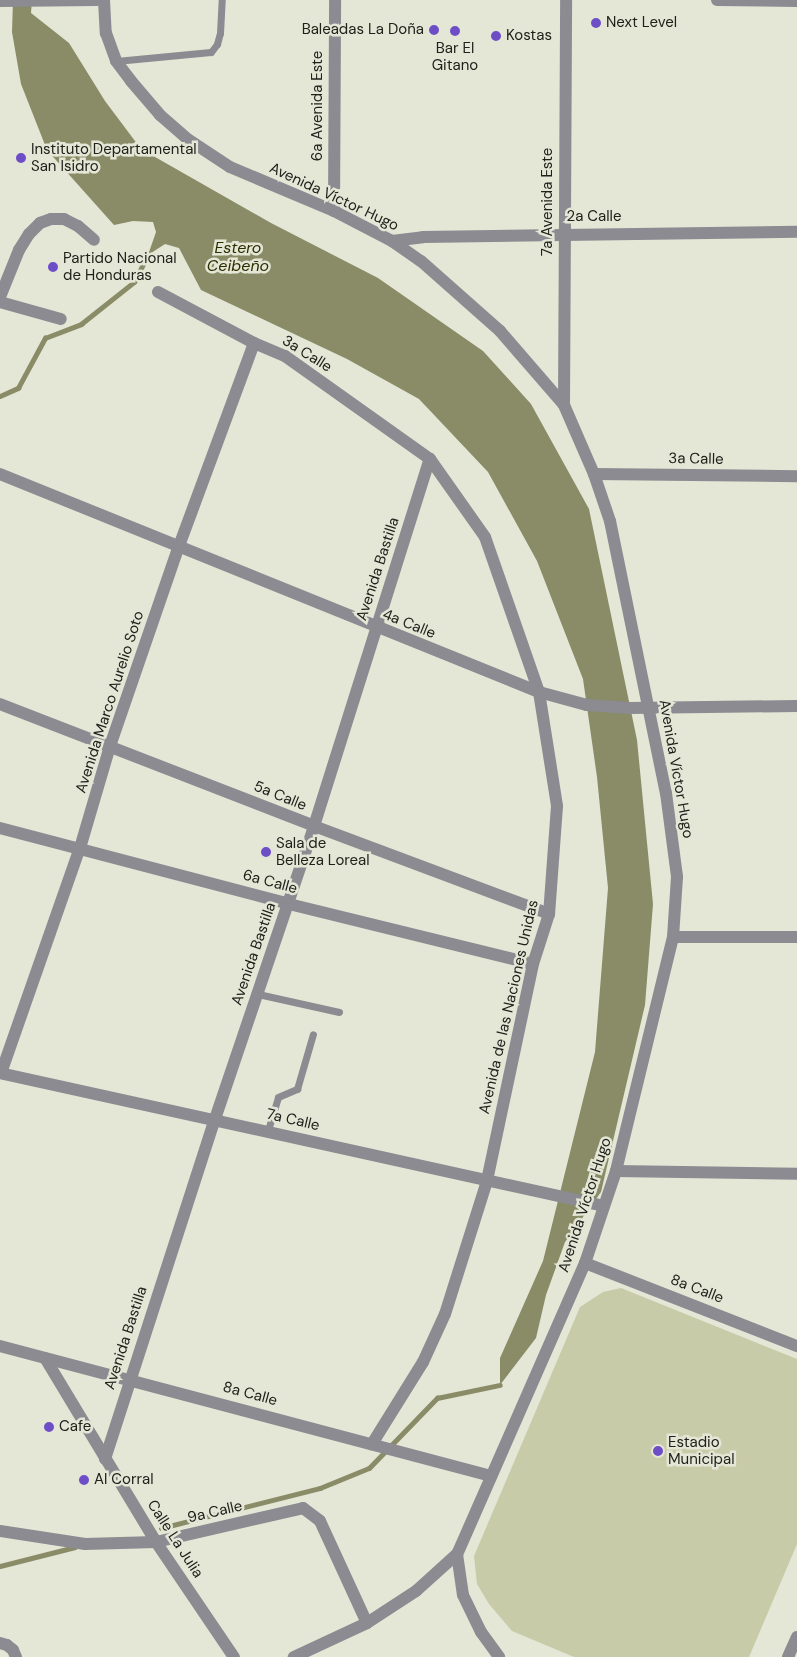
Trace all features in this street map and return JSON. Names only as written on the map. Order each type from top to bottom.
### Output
[{"type":"street","points":[[0,1],[97,0]]},
{"type":"street","name":"Avenida Víctor Hugo","points":[[104,0],[106,33],[116,61],[160,115],[189,140],[230,167],[334,211],[392,241],[421,261],[500,331],[564,405],[594,474],[610,521],[666,793],[677,877],[673,937],[616,1171],[585,1263],[457,1554],[416,1591],[367,1623],[294,1657]]},
{"type":"street","name":"6a Avenida Este","points":[[334,0],[334,211]]},
{"type":"street","name":"7a Avenida Este","points":[[564,405],[566,0]]},
{"type":"street","points":[[717,0],[797,1]]},
{"type":"street","points":[[0,297],[19,250],[29,234],[40,223],[51,219],[64,219],[78,226],[94,240]]},
{"type":"street","name":"2a Calle","points":[[392,241],[423,236],[797,232]]},
{"type":"street","name":"3a Calle","points":[[158,292],[254,343],[285,356],[430,458]]},
{"type":"street","points":[[0,302],[61,319]]},
{"type":"street","name":"Avenida Marco Aurelio Soto","points":[[0,1073],[80,848],[110,746],[179,546],[254,343]]},
{"type":"street","name":"Avenida Bastilla","points":[[105,1459],[129,1379],[215,1119],[289,904],[430,458]]},
{"type":"street","name":"Avenida de las Naciones Unidas","points":[[372,1444],[423,1362],[445,1314],[486,1181],[533,964],[550,914],[557,806],[539,692],[485,537],[430,458]]},
{"type":"street","name":"4a Calle","points":[[0,474],[376,628],[539,692],[587,705],[630,708],[797,706]]},
{"type":"street","name":"3a Calle","points":[[594,474],[797,476]]},
{"type":"street","name":"5a Calle","points":[[0,704],[314,826],[550,914]]},
{"type":"street","name":"6a Calle","points":[[0,828],[289,904],[533,964]]},
{"type":"street","points":[[673,937],[797,937]]},
{"type":"street","name":"7a Calle","points":[[0,1073],[268,1130],[510,1187],[604,1206]]},
{"type":"street","points":[[616,1171],[797,1174]]},
{"type":"street","name":"8a Calle","points":[[585,1263],[797,1346]]},
{"type":"street","name":"8a Calle","points":[[0,1346],[491,1476]]},
{"type":"street","name":"Calle La Julia","points":[[45,1358],[156,1542],[234,1657]]},
{"type":"street","name":"9a Calle","points":[[0,1531],[85,1544],[156,1542],[216,1530],[302,1508],[320,1521],[367,1623]]},
{"type":"street","points":[[457,1554],[463,1595],[481,1632],[499,1657]]},
{"type":"street","points":[[788,1657],[797,1636]]},
{"type":"street","points":[[0,1644],[7,1644],[13,1650],[16,1657]]},
{"type":"lane","points":[[116,61],[211,52],[217,44],[220,33],[222,0]]},
{"type":"lane","points":[[258,994],[339,1012]]},
{"type":"lane","points":[[268,1130],[278,1097],[298,1089],[314,1034]]},
{"type":"shaded area","name":"Estadio Municipal","points":[[621,1288],[797,1359],[797,1544],[749,1657],[574,1657],[512,1631],[489,1604],[477,1584],[474,1556],[580,1307],[603,1292]]},
{"type":"water","name":"Estero Ceibeño","points":[[13,0],[32,0],[31,13],[69,43],[105,101],[141,149],[271,223],[378,278],[483,351],[531,404],[589,509],[637,740],[653,904],[645,1005],[601,1192],[565,1242],[546,1295],[536,1338],[500,1385],[500,1358],[543,1261],[595,1052],[608,888],[597,777],[583,679],[537,561],[488,472],[419,399],[347,359],[201,290],[179,248],[165,244],[148,255],[156,232],[153,222],[133,221],[114,225],[47,150],[21,84],[12,32]]},
{"type":"waterway","points":[[0,396],[18,388],[45,338],[81,324],[134,282],[148,255]]},
{"type":"waterway","points":[[161,1528],[320,1488],[369,1468],[437,1398],[500,1385]]},
{"type":"waterway","points":[[0,1566],[75,1547]]},
{"type":"place","name":"Next Level","points":[[596,23]]},
{"type":"place","name":"Baleadas La Doña","points":[[434,30]]},
{"type":"place","name":"Bar El Gitano","points":[[455,31]]},
{"type":"place","name":"Kostas","points":[[496,36]]},
{"type":"place","name":"Instituto Departamental San Isidro","points":[[21,158]]},
{"type":"place","name":"Partido Nacional de Honduras","points":[[53,267]]},
{"type":"place","name":"Sala de Belleza Loreal","points":[[266,852]]},
{"type":"place","name":"Cafe","points":[[49,1427]]},
{"type":"place","name":"Estadio Municipal","points":[[658,1451]]},
{"type":"place","name":"Al Corral","points":[[84,1480]]}]
